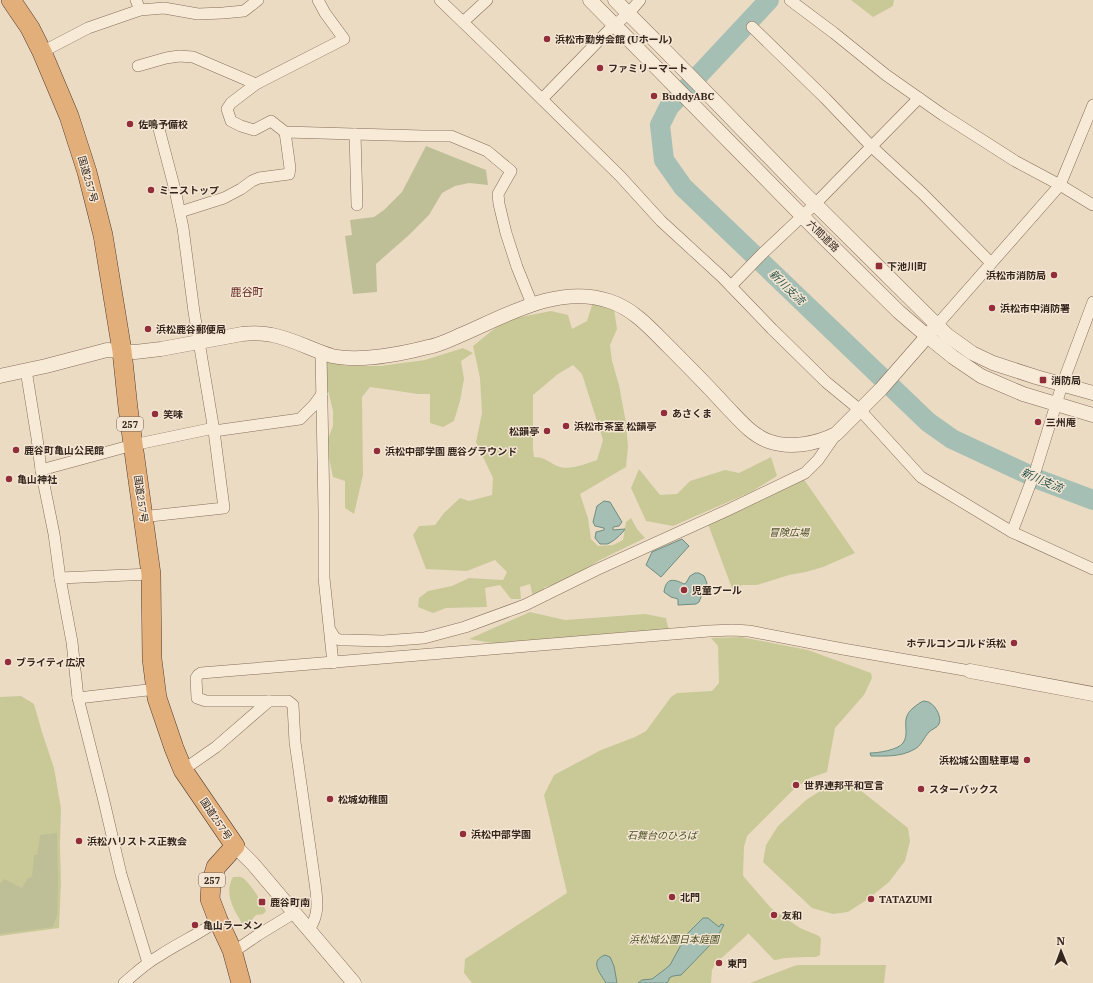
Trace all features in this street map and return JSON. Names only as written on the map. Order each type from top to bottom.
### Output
[{"type":"highway","name":"国道257号","points":[[12,0],[30,28],[42,52],[69,116],[87,172],[103,235],[122,351],[133,445],[151,574],[152,659],[157,698],[183,770],[235,846],[216,867],[211,884],[210,899],[232,950],[242,983]]},
{"type":"street","points":[[42,52],[88,28],[138,5],[198,14],[223,13],[244,11],[258,0]]},
{"type":"street","points":[[318,0],[325,13],[344,39],[256,84],[231,103],[228,109],[231,121],[254,130],[271,121],[285,132],[451,136],[487,151],[511,171],[498,194],[499,204],[506,233],[517,267],[532,304]]},
{"type":"street","points":[[440,0],[620,176],[661,221],[731,286],[826,382],[860,410],[921,477],[1012,532],[1093,569]]},
{"type":"street","points":[[463,22],[487,0]]},
{"type":"street","name":"六間道路","points":[[590,0],[802,216],[899,312],[927,336],[953,357],[981,376],[1023,394],[1093,415]]},
{"type":"street","points":[[615,0],[629,13]]},
{"type":"street","points":[[542,99],[615,25],[629,13],[640,0]]},
{"type":"street","points":[[790,0],[886,75],[919,98],[1015,161],[1060,185],[1093,205]]},
{"type":"street","name":"六間道路","points":[[629,13],[815,204],[947,335],[972,353],[993,363],[1062,385],[1093,393]]},
{"type":"street","points":[[752,28],[991,262]]},
{"type":"street","points":[[138,66],[179,56],[193,58],[256,84]]},
{"type":"street","points":[[731,286],[762,254],[815,204],[919,98]]},
{"type":"street","points":[[330,630],[335,638],[340,640],[383,642],[424,638],[465,627],[525,605],[805,473],[818,460],[836,434],[881,389],[936,324],[1060,185],[1093,105]]},
{"type":"street","points":[[143,515],[150,516],[224,508],[214,429],[188,273],[184,228],[159,129]]},
{"type":"street","points":[[180,212],[224,198],[259,178],[289,174],[290,168],[285,132]]},
{"type":"street","points":[[356,134],[357,205]]},
{"type":"street","points":[[0,376],[107,350],[135,352],[148,351],[242,334],[264,334],[288,339],[334,356],[352,358],[376,357],[438,345],[532,304],[554,298],[581,296],[599,298],[619,305],[635,314],[653,330],[752,432],[769,441],[798,444],[817,442],[836,434]]},
{"type":"street","points":[[1012,532],[1036,469],[1062,385],[1092,306]]},
{"type":"street","points":[[322,352],[324,578],[334,663]]},
{"type":"street","points":[[26,370],[41,470],[54,534],[60,578],[72,642],[78,698],[104,798],[121,874],[148,963]]},
{"type":"street","points":[[41,470],[133,445],[214,429],[300,419],[314,405],[322,394]]},
{"type":"street","points":[[60,578],[151,574]]},
{"type":"street","points":[[309,929],[316,915],[317,906],[295,742],[293,705],[288,701],[206,701],[197,698],[196,678],[201,673],[733,630],[1093,694]]},
{"type":"street","points":[[78,698],[156,689]]},
{"type":"street","points":[[183,770],[216,747],[269,701]]},
{"type":"street","points":[[235,846],[253,864],[354,983]]},
{"type":"street","points":[[232,950],[238,948],[258,934],[294,913]]},
{"type":"street","points":[[124,983],[148,963],[206,929],[218,920]]},
{"type":"green space","points":[[851,0],[894,0],[893,6],[873,17]]},
{"type":"green space","points":[[426,146],[486,170],[488,185],[469,183],[455,186],[442,193],[429,215],[376,264],[377,292],[353,294],[345,236],[352,235],[350,220],[374,217],[384,210],[402,192]]},
{"type":"green space","points":[[593,302],[614,309],[617,329],[610,345],[612,361],[619,385],[626,423],[628,447],[626,467],[580,494],[588,518],[591,539],[598,546],[613,545],[623,540],[626,522],[631,518],[637,529],[645,538],[600,560],[562,583],[545,587],[537,598],[533,597],[530,584],[520,587],[521,599],[511,599],[500,585],[485,588],[487,607],[446,608],[433,613],[418,607],[419,598],[428,591],[452,586],[469,578],[503,580],[507,572],[495,560],[467,571],[426,569],[413,535],[419,526],[435,525],[444,513],[460,498],[469,501],[492,495],[493,478],[476,442],[482,413],[480,378],[473,346],[505,320],[551,311],[568,315],[572,329],[587,321]],"holes":[[[573,365],[582,374],[603,440],[597,460],[567,468],[557,466],[544,459],[534,457],[533,395],[558,374]]]},
{"type":"green space","points":[[463,348],[473,353],[461,361],[464,379],[460,401],[454,421],[443,427],[430,423],[430,394],[418,394],[370,387],[362,397],[363,475],[354,514],[345,508],[345,481],[333,477],[326,444],[333,426],[333,411],[325,378],[324,360],[329,357],[345,366],[380,366],[425,360]]},
{"type":"green space","points":[[771,457],[777,476],[751,492],[673,526],[646,521],[631,488],[639,469],[660,495],[677,494],[690,481],[725,470],[739,473]]},
{"type":"green space","name":"冒険広場","points":[[803,478],[855,553],[823,567],[789,575],[757,585],[742,585],[733,591],[708,524]]},
{"type":"green space","points":[[530,612],[565,620],[645,614],[666,618],[669,631],[635,631],[498,644],[469,639]]},
{"type":"green space","points":[[741,637],[808,650],[871,673],[872,678],[864,695],[835,728],[827,772],[810,778],[793,790],[747,836],[744,847],[744,877],[771,908],[800,928],[819,936],[821,939],[820,955],[816,957],[783,958],[774,960],[748,933],[715,964],[712,970],[711,983],[472,983],[464,973],[465,959],[567,893],[544,795],[554,775],[601,750],[635,737],[646,731],[671,697],[677,693],[712,691],[719,683],[718,646],[711,638]]},
{"type":"green space","points":[[21,696],[34,704],[54,768],[61,808],[61,883],[59,928],[0,936],[0,697]]},
{"type":"green space","points":[[836,781],[850,782],[908,828],[910,841],[905,861],[889,882],[868,899],[848,912],[833,914],[812,908],[763,862],[766,845],[778,826],[806,800]]},
{"type":"green space","points":[[57,833],[57,915],[53,927],[0,934],[0,884],[4,879],[22,888],[28,878],[32,877],[34,855],[37,855],[40,835]]},
{"type":"green space","points":[[233,877],[241,877],[249,884],[266,911],[263,914],[256,915],[246,928],[244,927],[231,903],[229,890]]},
{"type":"green space","points":[[798,965],[886,965],[884,983],[750,983]]},
{"type":"shaded area","points":[[604,501],[610,502],[622,522],[619,526],[613,527],[613,530],[625,529],[612,542],[600,544],[595,538],[596,532],[604,530],[604,528],[595,526],[593,522],[597,506]]},
{"type":"shaded area","name":"児童プール","points":[[682,539],[689,546],[661,577],[646,565],[652,552]]},
{"type":"shaded area","name":"児童プール","points":[[695,573],[699,573],[704,576],[707,583],[699,602],[696,604],[678,605],[678,599],[671,597],[664,592],[665,587],[671,580],[684,584],[690,576]]},
{"type":"shaded area","points":[[924,701],[929,702],[938,712],[940,721],[937,727],[927,734],[918,747],[898,755],[871,756],[870,753],[883,752],[897,748],[903,743],[906,734],[906,721],[909,712]]},
{"type":"shaded area","points":[[703,918],[708,918],[719,927],[721,924],[724,925],[716,939],[681,975],[669,978],[667,983],[638,983],[642,980],[652,979],[670,965],[687,934]]},
{"type":"shaded area","points":[[605,955],[610,957],[614,966],[617,983],[606,983],[597,968],[598,960]]},
{"type":"waterway","name":"新川支流","points":[[769,0],[669,107],[660,125],[664,160],[683,187],[928,422],[952,439],[1040,480],[1093,500]]},
{"type":"place","name":"浜松市勤労会館 (Uホール)","points":[[547,39]]},
{"type":"place","name":"ファミリーマート","points":[[600,68]]},
{"type":"place","name":"BuddyABC","points":[[654,96]]},
{"type":"place","name":"佐鳴予備校","points":[[130,124]]},
{"type":"place","name":"ミニストップ","points":[[151,190]]},
{"type":"place","name":"下池川町","points":[[879,266]]},
{"type":"place","name":"浜松市消防局","points":[[1054,275]]},
{"type":"place","name":"浜松市中消防署","points":[[992,308]]},
{"type":"place","name":"浜松鹿谷郵便局","points":[[148,329]]},
{"type":"place","name":"消防局","points":[[1043,380]]},
{"type":"place","name":"あさくま","points":[[664,413]]},
{"type":"place","name":"笑味","points":[[155,414]]},
{"type":"place","name":"三州庵","points":[[1038,422]]},
{"type":"place","name":"浜松市茶室 松韻亭","points":[[566,426]]},
{"type":"place","name":"松韻亭","points":[[547,431]]},
{"type":"place","name":"鹿谷町亀山公民館","points":[[16,450]]},
{"type":"place","name":"浜松中部学園 鹿谷グラウンド","points":[[377,451]]},
{"type":"place","name":"亀山神社","points":[[9,479]]},
{"type":"place","name":"児童プール","points":[[684,590]]},
{"type":"place","name":"ホテルコンコルド浜松","points":[[1014,643]]},
{"type":"place","name":"ブライティ広沢","points":[[8,662]]},
{"type":"place","name":"浜松城公園駐車場","points":[[1027,760]]},
{"type":"place","name":"世界連邦平和宣言","points":[[796,785]]},
{"type":"place","name":"スターバックス","points":[[921,789]]},
{"type":"place","name":"松城幼稚園","points":[[330,799]]},
{"type":"place","name":"浜松中部学園","points":[[463,834]]},
{"type":"place","name":"浜松ハリストス正教会","points":[[79,841]]},
{"type":"place","name":"北門","points":[[672,897]]},
{"type":"place","name":"TATAZUMI","points":[[871,899]]},
{"type":"place","name":"鹿谷町南","points":[[262,902]]},
{"type":"place","name":"友和","points":[[774,915]]},
{"type":"place","name":"亀山ラーメン","points":[[195,925]]},
{"type":"place","name":"東門","points":[[719,963]]},
{"type":"district","name":"鹿谷町","points":[[247,292]]},
{"type":"park label","name":"石舞台のひろば","points":[[662,835]]},
{"type":"park label","name":"浜松城公園日本庭園","points":[[674,939]]}]
